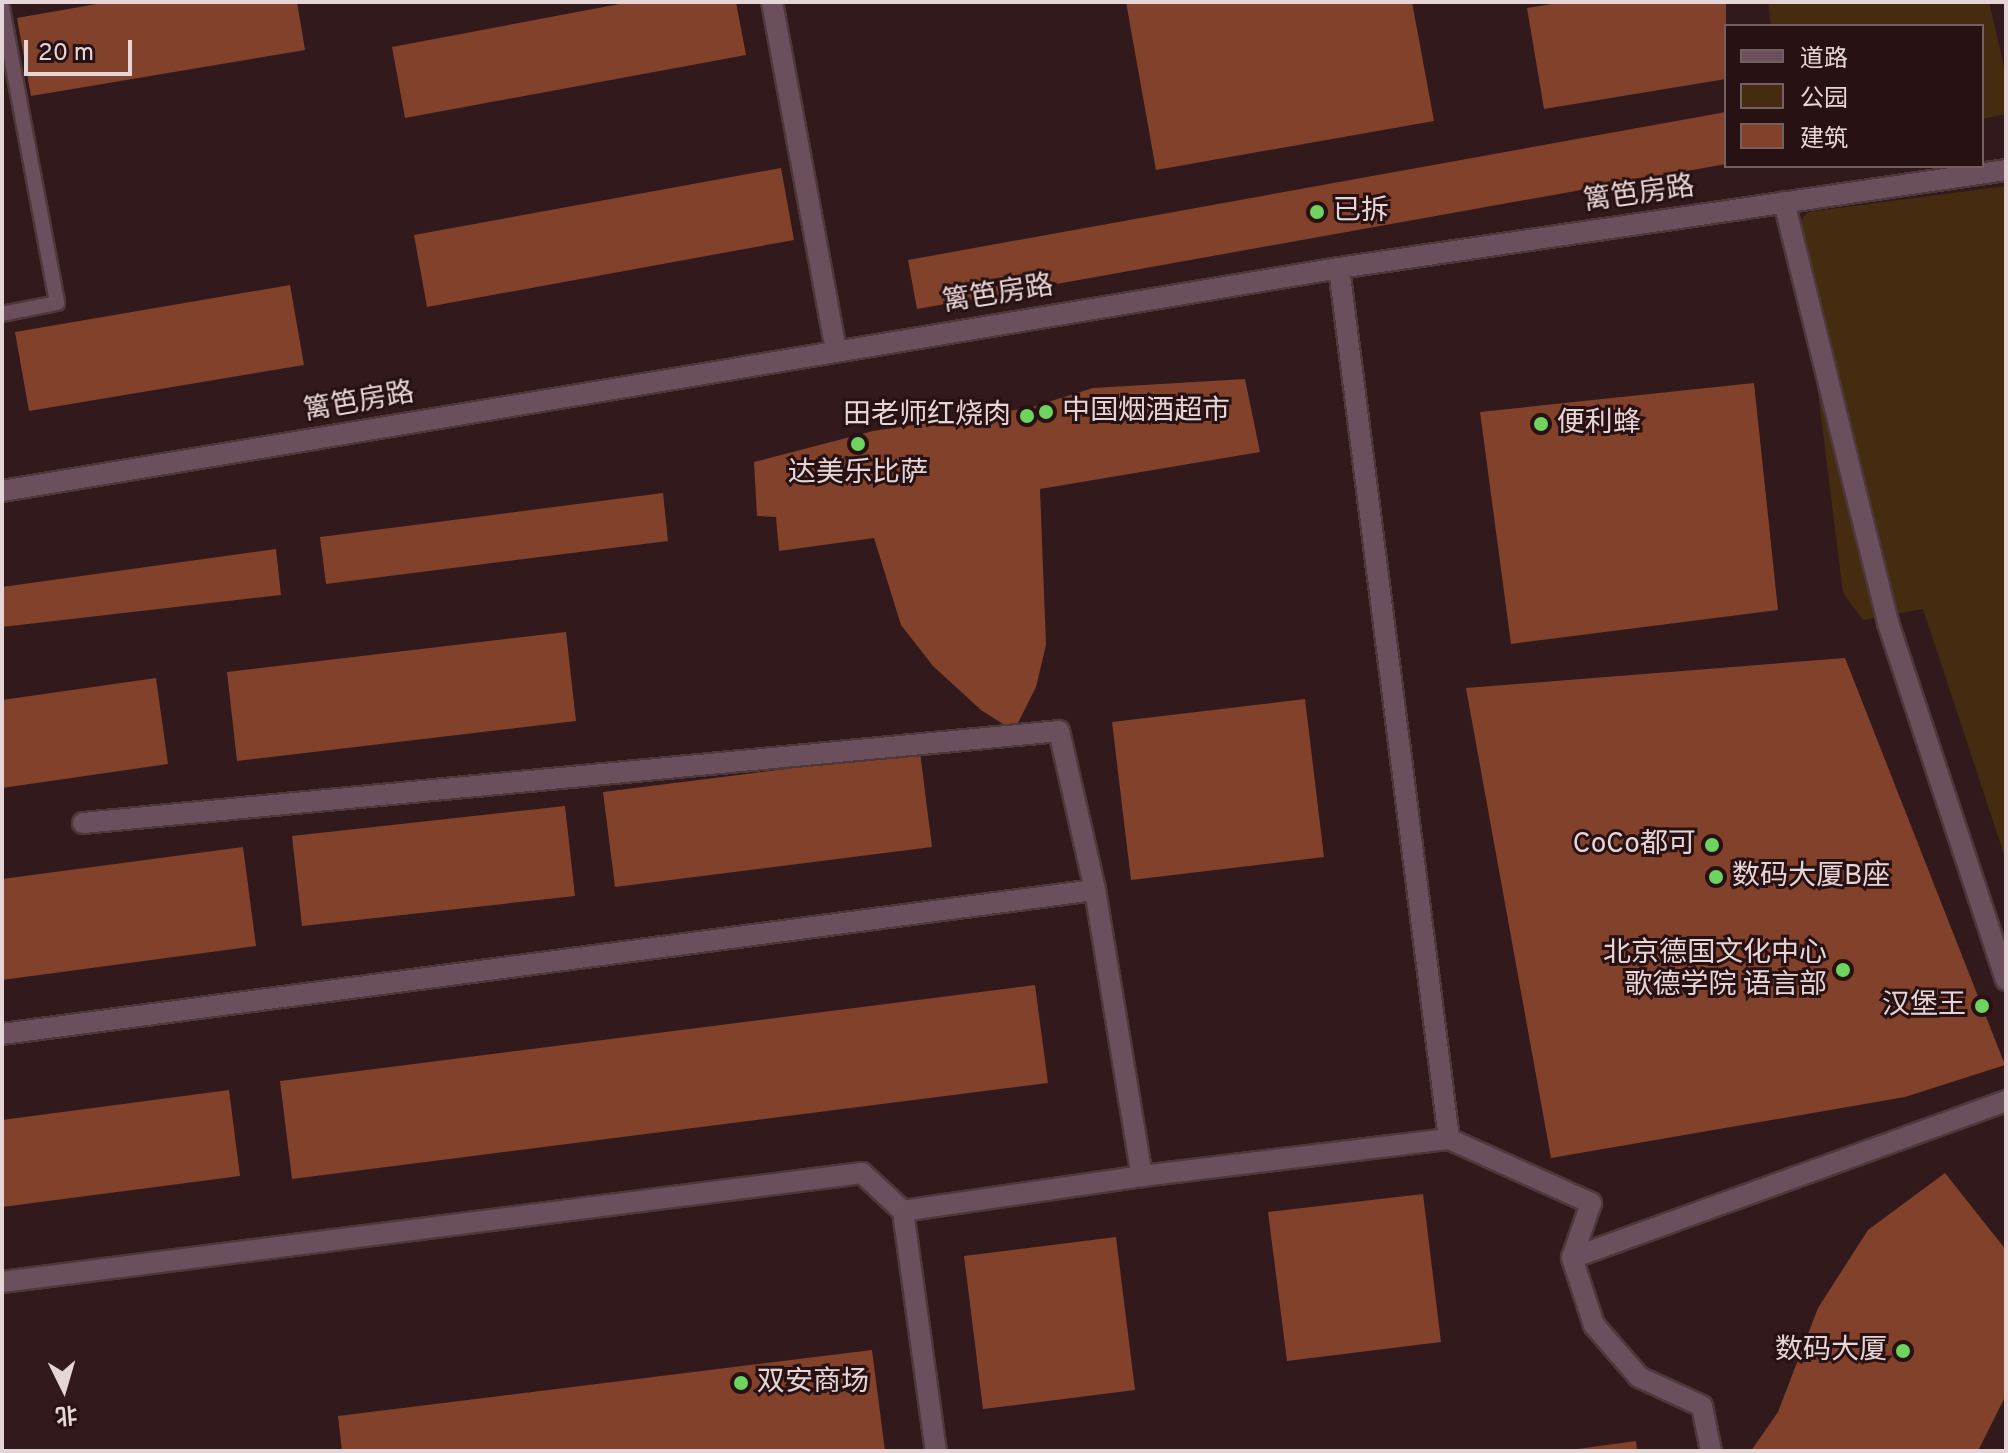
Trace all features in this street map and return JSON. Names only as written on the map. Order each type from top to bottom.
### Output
[{"type":"street","points":[[772,2],[836,351]]},
{"type":"street","name":"篱笆房路","points":[[2,491],[1339,268],[2006,170]]},
{"type":"street","points":[[1784,202],[1888,623],[2006,980]]},
{"type":"street","points":[[1339,268],[1449,1139]]},
{"type":"street","points":[[83,823],[1059,731],[1095,890],[1142,1176]]},
{"type":"street","points":[[2,1034],[1095,890]]},
{"type":"street","points":[[1572,1258],[2006,1101]]},
{"type":"street","points":[[903,1211],[1142,1176],[1449,1139],[1591,1203],[1572,1258],[1594,1325],[1639,1377],[1702,1406],[1711,1451]]},
{"type":"street","points":[[2,1282],[862,1173],[903,1211],[936,1451]]},
{"type":"lane","points":[[2,8],[57,303],[2,314]]},
{"type":"green space","points":[[1768,2],[1989,2],[2006,76],[2006,114],[1984,119],[1984,24],[1771,24]]},
{"type":"green space","points":[[2006,186],[2006,860],[1923,609],[1863,620],[1843,593],[1797,225],[1808,212]]},
{"type":"building","points":[[108,2],[297,2],[305,50],[31,96],[17,18]]},
{"type":"building","points":[[630,2],[736,2],[746,55],[405,118],[392,47]]},
{"type":"building","points":[[1126,2],[1412,2],[1434,121],[1156,170]]},
{"type":"building","points":[[1564,2],[1726,2],[1724,79],[1544,109],[1527,8]]},
{"type":"building","name":"已拆","points":[[1724,112],[1724,164],[917,309],[908,260]]},
{"type":"building","points":[[781,168],[794,240],[427,307],[414,235]]},
{"type":"building","points":[[290,285],[304,365],[29,411],[15,332]]},
{"type":"building","points":[[1245,379],[1260,452],[1040,489],[1046,645],[1036,687],[1017,725],[1003,724],[981,710],[933,666],[901,625],[874,538],[779,551],[776,517],[757,516],[754,462],[873,431],[1029,408],[1093,388]]},
{"type":"building","points":[[1754,383],[1778,610],[1511,644],[1480,412]]},
{"type":"building","points":[[663,493],[668,541],[326,584],[320,537]]},
{"type":"building","points":[[276,549],[281,595],[2,627],[2,587]]},
{"type":"building","points":[[566,632],[576,721],[237,761],[227,672]]},
{"type":"building","name":"数码大厦B座","points":[[1845,658],[2005,1065],[1905,1097],[1551,1158],[1466,688]]},
{"type":"building","points":[[156,678],[168,764],[2,788],[2,700]]},
{"type":"building","points":[[1305,699],[1324,857],[1131,880],[1112,722]]},
{"type":"building","points":[[920,752],[932,847],[615,887],[603,792]]},
{"type":"building","points":[[565,806],[575,896],[302,926],[292,836]]},
{"type":"building","points":[[243,847],[256,946],[2,980],[2,879]]},
{"type":"building","points":[[1035,985],[1048,1083],[292,1179],[280,1081]]},
{"type":"building","points":[[229,1090],[240,1176],[2,1207],[2,1120]]},
{"type":"building","name":"数码大厦","points":[[1945,1173],[2006,1250],[2006,1395],[1978,1451],[1751,1451],[1778,1412],[1818,1308],[1868,1230]]},
{"type":"building","points":[[1423,1194],[1441,1342],[1287,1361],[1268,1212]]},
{"type":"building","points":[[1116,1237],[1135,1390],[983,1409],[964,1256]]},
{"type":"building","name":"双安商场","points":[[872,1350],[885,1451],[342,1451],[338,1416]]},
{"type":"building","points":[[1636,1441],[1637,1451],[1577,1451],[1577,1449]]},
{"type":"place","name":"已拆","points":[[1317,212]]},
{"type":"place","name":"中国烟酒超市","points":[[1046,412]]},
{"type":"place","name":"田老师红烧肉","points":[[1027,416]]},
{"type":"place","name":"便利蜂","points":[[1541,424]]},
{"type":"place","name":"达美乐比萨","points":[[858,444]]},
{"type":"place","name":"CoCo都可","points":[[1712,845]]},
{"type":"place","name":"数码大厦B座","points":[[1716,877]]},
{"type":"place","name":"北京德国文化中心 歌德学院 语言部","points":[[1843,970]]},
{"type":"place","name":"汉堡王","points":[[1982,1006]]},
{"type":"place","name":"数码大厦","points":[[1903,1351]]},
{"type":"place","name":"双安商场","points":[[741,1383]]}]
